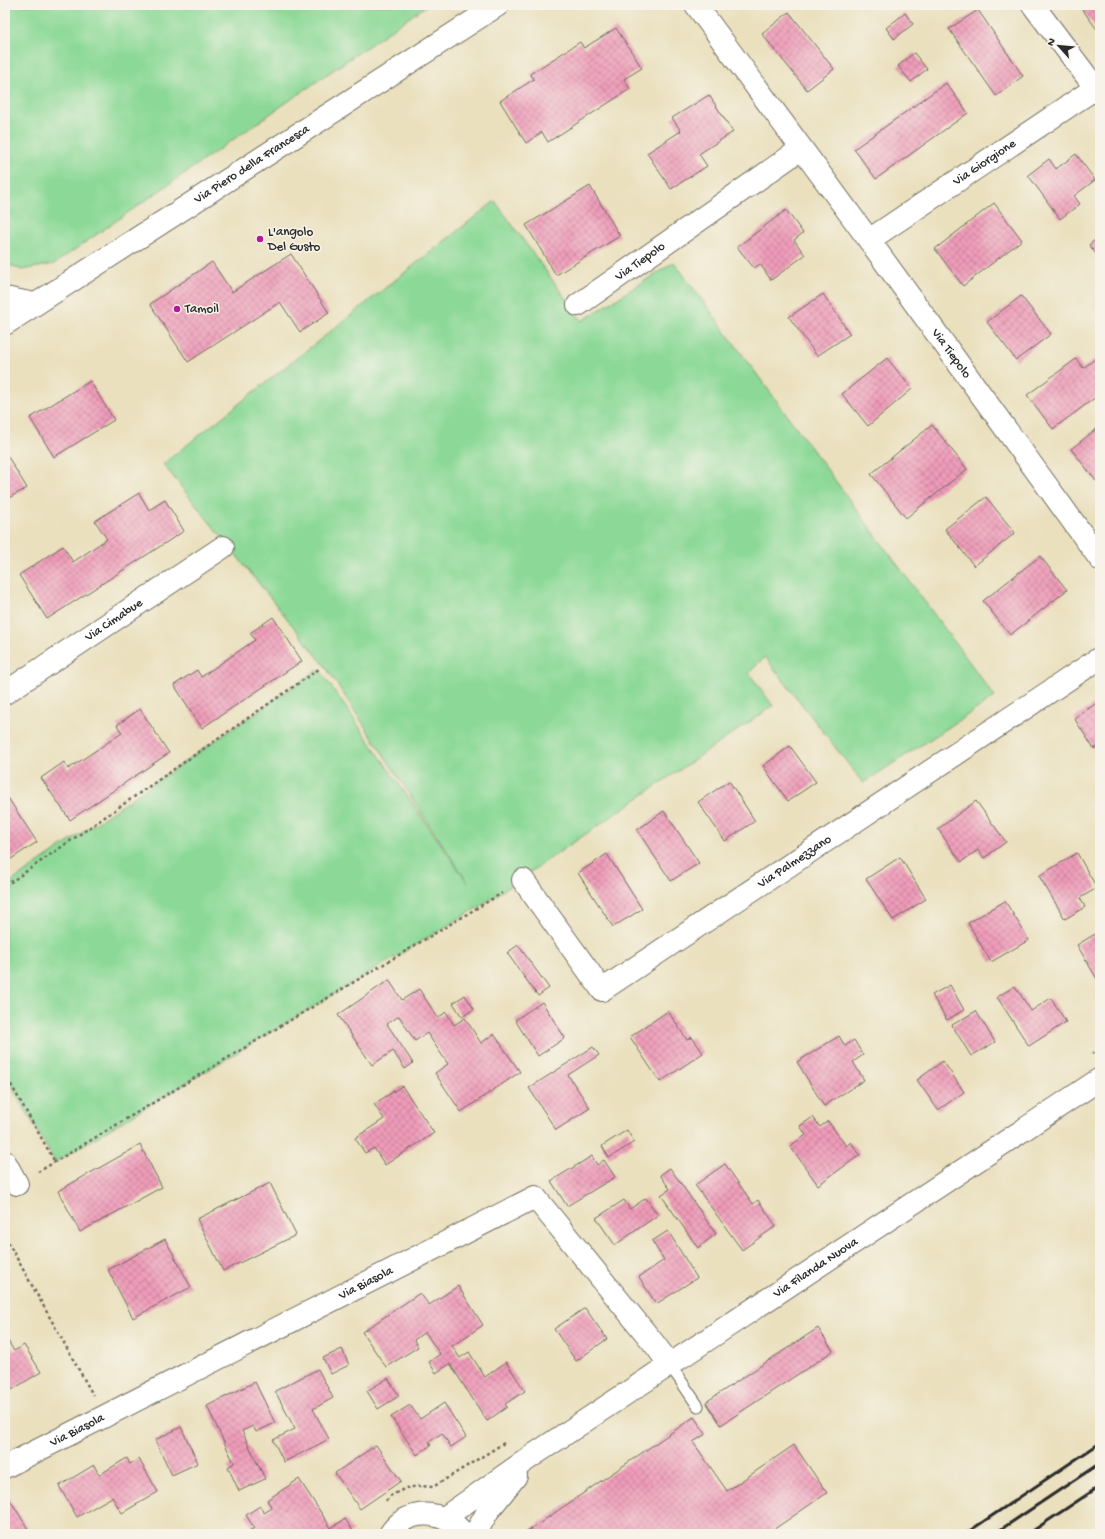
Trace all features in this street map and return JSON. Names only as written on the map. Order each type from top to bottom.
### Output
[{"type":"street","name":"Via Piero della Francesca","points":[[5,324],[498,5]]},
{"type":"street","name":"Via Tiepolo","points":[[696,5],[1100,558]]},
{"type":"street","points":[[1033,5],[1099,89]]},
{"type":"street","name":"Via Giorgione","points":[[869,240],[1099,89]]},
{"type":"street","name":"Via Tiepolo","points":[[578,305],[801,149]]},
{"type":"street","points":[[5,298],[35,304]]},
{"type":"street","name":"Via Cimabue","points":[[5,693],[223,547]]},
{"type":"street","name":"Via Palmezzano","points":[[523,880],[602,990],[1100,658]]},
{"type":"street","name":"Via Filanda Nuova","points":[[444,1518],[532,1456],[1100,1079]]},
{"type":"street","points":[[5,1162],[17,1184]]},
{"type":"street","name":"Via Biasola","points":[[5,1467],[535,1197],[670,1365]]},
{"type":"street","name":"Via Filanda Nuova","points":[[476,1534],[488,1511],[532,1456]]},
{"type":"street","points":[[390,1534],[393,1529],[404,1521],[417,1515],[430,1514],[444,1518],[455,1524],[464,1534]]},
{"type":"lane","points":[[670,1365],[698,1406]]},
{"type":"path","points":[[5,886],[319,669]]},
{"type":"path","points":[[17,1184],[523,880]]},
{"type":"path","points":[[5,1074],[55,1162]]},
{"type":"path","points":[[5,1236],[105,1416]]},
{"type":"green space","points":[[5,5],[427,5],[54,264],[22,270],[5,263]]},
{"type":"green space","points":[[495,201],[582,321],[674,262],[995,697],[863,783],[765,657],[749,673],[773,706],[482,905],[55,1162],[5,1074],[5,886],[319,669],[468,883],[325,666],[163,464]]},
{"type":"building","points":[[1079,5],[1100,5],[1099,32]]},
{"type":"building","points":[[978,10],[1023,76],[996,96],[949,29]]},
{"type":"building","points":[[789,12],[834,69],[807,90],[762,34]]},
{"type":"building","points":[[905,13],[913,24],[894,39],[886,28]]},
{"type":"building","points":[[616,28],[642,68],[624,79],[630,89],[548,142],[542,132],[526,143],[500,101],[534,79],[530,74],[580,42],[584,48]]},
{"type":"building","points":[[914,53],[927,69],[911,82],[898,66]]},
{"type":"building","points":[[946,83],[968,113],[876,179],[854,149]]},
{"type":"building","points":[[709,95],[733,132],[699,154],[707,166],[671,189],[647,153],[681,131],[672,118]]},
{"type":"building","points":[[1076,154],[1095,180],[1074,196],[1080,204],[1060,219],[1028,175],[1049,159],[1056,169]]},
{"type":"building","points":[[590,186],[620,236],[556,275],[526,225]]},
{"type":"building","points":[[994,203],[1022,240],[963,286],[935,249]]},
{"type":"building","points":[[786,210],[803,233],[794,240],[805,255],[771,280],[760,264],[754,268],[737,247]]},
{"type":"building","points":[[1100,236],[1100,259],[1089,245]]},
{"type":"building","points":[[291,254],[329,313],[300,332],[280,302],[188,362],[150,304],[212,262],[232,292]]},
{"type":"building","points":[[823,294],[850,334],[817,356],[789,317]]},
{"type":"building","points":[[1021,296],[1051,334],[1016,360],[987,322]]},
{"type":"building","points":[[1099,356],[1100,382],[1095,385],[1100,394],[1053,429],[1027,395],[1076,359],[1083,368]]},
{"type":"building","points":[[887,358],[912,389],[868,426],[842,394]]},
{"type":"building","points":[[90,381],[114,420],[54,457],[30,418]]},
{"type":"building","points":[[932,425],[967,469],[906,518],[871,474]]},
{"type":"building","points":[[1100,426],[1100,479],[1097,482],[1071,449]]},
{"type":"building","points":[[5,452],[27,488],[5,500]]},
{"type":"building","points":[[139,493],[149,510],[165,500],[184,531],[47,619],[19,575],[63,546],[73,562],[107,539],[95,521]]},
{"type":"building","points":[[986,497],[1015,533],[974,566],[945,529]]},
{"type":"building","points":[[1040,556],[1067,590],[1010,635],[983,601]]},
{"type":"building","points":[[273,617],[302,661],[202,728],[174,685],[197,670],[201,677],[255,640],[250,633]]},
{"type":"building","points":[[1100,701],[1100,745],[1094,749],[1074,718]]},
{"type":"building","points":[[140,709],[169,753],[70,820],[41,778],[64,762],[68,769],[122,733],[117,725]]},
{"type":"building","points":[[790,746],[816,782],[788,801],[763,766]]},
{"type":"building","points":[[729,781],[755,821],[725,841],[698,802]]},
{"type":"building","points":[[8,798],[37,842],[5,863],[5,800]]},
{"type":"building","points":[[976,801],[1006,842],[984,858],[978,850],[961,862],[938,829]]},
{"type":"building","points":[[664,811],[699,863],[671,881],[637,830]]},
{"type":"building","points":[[1077,853],[1097,888],[1080,898],[1085,907],[1065,919],[1039,876]]},
{"type":"building","points":[[607,854],[642,909],[613,927],[578,873]]},
{"type":"building","points":[[900,857],[926,899],[893,920],[866,879]]},
{"type":"building","points":[[1005,901],[1029,940],[991,962],[968,923]]},
{"type":"building","points":[[1100,931],[1100,984],[1077,945]]},
{"type":"building","points":[[518,945],[549,988],[538,996],[507,953]]},
{"type":"building","points":[[389,980],[402,1000],[419,989],[438,1018],[446,1012],[454,1025],[465,1018],[481,1043],[494,1034],[520,1072],[461,1112],[435,1073],[448,1064],[427,1033],[415,1041],[399,1016],[387,1024],[413,1063],[405,1069],[393,1051],[372,1065],[338,1015]]},
{"type":"building","points":[[950,985],[964,1010],[947,1020],[932,995]]},
{"type":"building","points":[[1015,986],[1031,1011],[1051,998],[1066,1022],[1029,1046],[997,997]]},
{"type":"building","points":[[465,995],[474,1009],[462,1017],[453,1003]]},
{"type":"building","points":[[542,1002],[565,1038],[538,1056],[515,1020]]},
{"type":"building","points":[[668,1011],[687,1040],[692,1037],[703,1053],[660,1082],[630,1037]]},
{"type":"building","points":[[976,1011],[995,1042],[971,1056],[952,1025]]},
{"type":"building","points":[[839,1036],[845,1046],[854,1040],[863,1055],[853,1062],[864,1080],[824,1106],[797,1062]]},
{"type":"building","points":[[593,1047],[599,1055],[568,1075],[590,1108],[556,1130],[529,1088]]},
{"type":"building","points":[[943,1061],[964,1092],[938,1110],[917,1080]]},
{"type":"building","points":[[402,1086],[434,1133],[385,1165],[374,1148],[365,1153],[355,1138],[384,1119],[374,1104]]},
{"type":"building","points":[[813,1117],[820,1127],[828,1121],[846,1146],[851,1142],[860,1155],[818,1185],[790,1146],[806,1135],[800,1126]]},
{"type":"building","points":[[627,1130],[634,1142],[609,1158],[602,1146]]},
{"type":"building","points":[[140,1145],[162,1187],[80,1232],[58,1191]]},
{"type":"building","points":[[592,1156],[597,1165],[604,1160],[615,1177],[567,1206],[551,1181]]},
{"type":"building","points":[[725,1164],[753,1204],[758,1200],[776,1226],[742,1250],[695,1185]]},
{"type":"building","points":[[670,1168],[716,1234],[698,1248],[661,1195],[670,1189],[660,1175]]},
{"type":"building","points":[[270,1183],[296,1235],[223,1271],[197,1219]]},
{"type":"building","points":[[646,1198],[658,1215],[615,1245],[596,1218],[624,1200],[630,1209]]},
{"type":"building","points":[[668,1231],[697,1278],[656,1304],[639,1277],[664,1260],[652,1241]]},
{"type":"building","points":[[165,1239],[191,1287],[133,1318],[108,1270]]},
{"type":"building","points":[[458,1286],[483,1325],[452,1346],[460,1358],[469,1352],[485,1377],[506,1362],[525,1391],[505,1404],[507,1407],[487,1421],[450,1364],[436,1373],[429,1362],[440,1354],[425,1332],[414,1340],[418,1347],[386,1367],[362,1332],[420,1293],[429,1305]]},
{"type":"building","points":[[585,1308],[607,1339],[576,1361],[554,1329]]},
{"type":"building","points":[[818,1328],[833,1351],[721,1425],[706,1402]]},
{"type":"building","points":[[5,1336],[14,1351],[24,1345],[41,1372],[5,1394]]},
{"type":"building","points":[[342,1349],[349,1365],[331,1374],[323,1358]]},
{"type":"building","points":[[318,1369],[333,1398],[313,1409],[329,1439],[284,1462],[273,1440],[295,1429],[275,1391]]},
{"type":"building","points":[[388,1378],[399,1396],[378,1409],[367,1391]]},
{"type":"building","points":[[255,1382],[275,1423],[256,1432],[253,1426],[242,1431],[265,1479],[239,1491],[228,1467],[234,1463],[207,1406]]},
{"type":"building","points":[[444,1403],[466,1437],[451,1447],[442,1433],[429,1442],[431,1445],[417,1455],[391,1417],[410,1405],[420,1419]]},
{"type":"building","points":[[694,1417],[706,1434],[693,1442],[727,1491],[794,1445],[827,1493],[767,1534],[524,1534]]},
{"type":"building","points":[[181,1427],[198,1463],[172,1475],[155,1440]]},
{"type":"building","points":[[376,1445],[401,1481],[360,1509],[335,1473]]},
{"type":"building","points":[[127,1458],[130,1464],[139,1459],[158,1492],[122,1513],[112,1497],[77,1517],[59,1486],[94,1465],[99,1475]]},
{"type":"building","points":[[299,1479],[331,1528],[345,1519],[353,1531],[348,1534],[251,1534],[249,1531],[254,1528],[246,1515],[260,1506],[264,1513],[272,1508],[267,1500]]},
{"type":"building","points":[[9,1498],[28,1529],[20,1534],[5,1534],[5,1500]]},
{"type":"railway","points":[[965,1534],[1100,1443]]},
{"type":"railway","points":[[994,1534],[1100,1463]]},
{"type":"railway","points":[[1028,1534],[1100,1486]]},
{"type":"place","name":"L'angolo Del Gusto","points":[[260,239]]},
{"type":"place","name":"Tamoil","points":[[177,309]]}]
